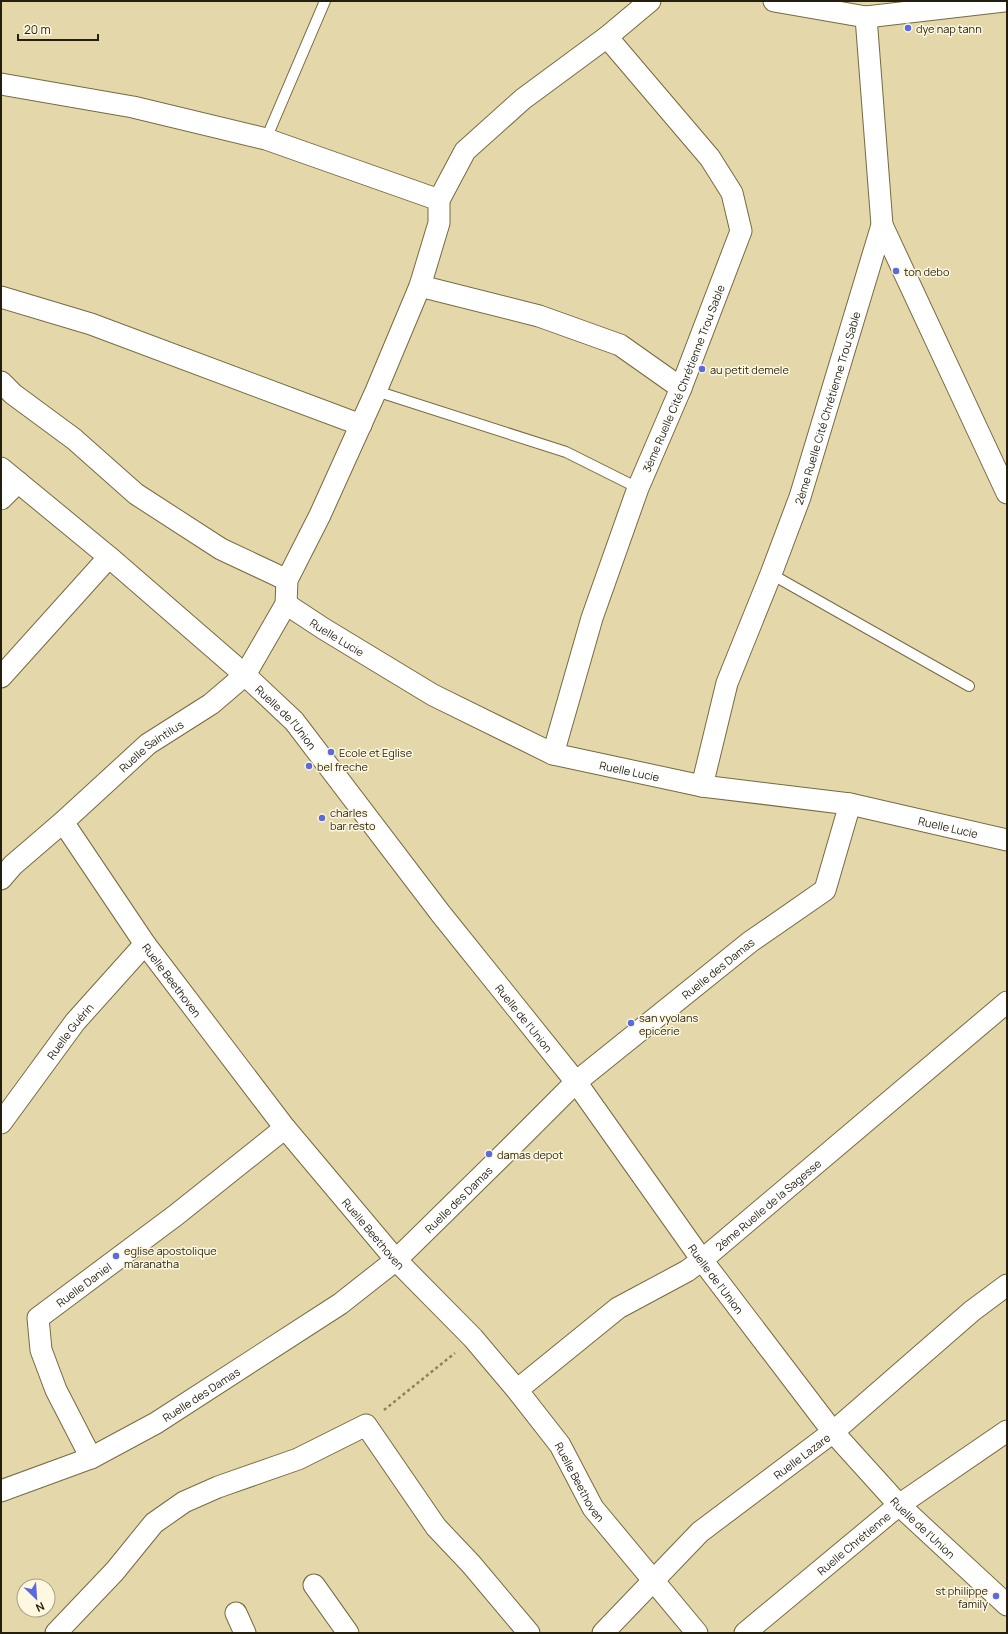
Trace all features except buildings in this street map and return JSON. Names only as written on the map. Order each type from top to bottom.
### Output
[{"type":"street","points":[[286,604],[287,580],[320,515],[361,425],[420,286],[439,223],[439,200],[465,151],[523,99],[607,38],[650,1]]},
{"type":"street","points":[[774,1],[866,17],[1004,1]]},
{"type":"street","name":"2ème Ruelle Cité Chrétienne Trou Sable","points":[[702,786],[727,683],[800,497],[882,225],[866,17]]},
{"type":"street","name":"3ème Ruelle Cité Chrétienne Trou Sable","points":[[553,754],[592,618],[638,488],[682,388],[741,231],[732,193],[710,158],[607,38]]},
{"type":"street","points":[[1,84],[133,107],[266,139],[439,200]]},
{"type":"street","points":[[882,225],[1007,493]]},
{"type":"street","points":[[420,286],[539,316],[620,345],[682,388]]},
{"type":"street","points":[[1,297],[91,324],[361,425]]},
{"type":"street","points":[[1,382],[13,394],[74,439],[136,494],[221,549],[287,580]]},
{"type":"street","name":"Ruelle de l'Union","points":[[1,468],[109,556],[245,675],[294,721],[440,914],[576,1082],[702,1260],[833,1432],[899,1506],[1007,1605]]},
{"type":"street","points":[[1,499],[18,482]]},
{"type":"street","points":[[1,677],[109,556]]},
{"type":"street","name":"Ruelle Lucie","points":[[286,604],[433,695],[553,754],[702,786],[850,804],[1007,840]]},
{"type":"street","name":"Ruelle Saintilus","points":[[1,879],[13,865],[63,822],[148,744],[210,704],[245,675],[286,604]]},
{"type":"street","name":"Ruelle des Damas","points":[[1,1490],[91,1458],[156,1423],[340,1304],[396,1260],[576,1082],[750,942],[826,890],[850,804]]},
{"type":"street","name":"Ruelle Beethoven","points":[[63,822],[145,944],[285,1128],[396,1260],[473,1338],[517,1390],[560,1445],[593,1508],[652,1581],[697,1633]]},
{"type":"street","name":"Ruelle Guérin","points":[[1,1122],[75,1022],[145,944]]},
{"type":"street","name":"2ème Ruelle de la Sagesse","points":[[517,1390],[618,1308],[687,1271],[702,1260],[1007,1002]]},
{"type":"street","name":"Ruelle Daniel","points":[[91,1458],[56,1390],[41,1350],[38,1318],[176,1215],[285,1128]]},
{"type":"street","name":"Ruelle Lazare","points":[[603,1633],[700,1532],[833,1432],[972,1311],[1007,1285]]},
{"type":"street","points":[[56,1633],[115,1571],[154,1523],[184,1502],[218,1487],[298,1459],[366,1425],[436,1527],[529,1633]]},
{"type":"street","name":"Ruelle Chrétienne","points":[[745,1633],[899,1506],[1007,1431]]},
{"type":"street","points":[[314,1585],[348,1633]]},
{"type":"street","points":[[236,1613],[245,1633]]},
{"type":"lane","points":[[266,139],[325,1]]},
{"type":"lane","points":[[376,391],[566,452],[638,488]]},
{"type":"lane","points":[[771,574],[969,686]]},
{"type":"path","points":[[366,1425],[473,1338]]},
{"type":"place","name":"dye nap tann","points":[[908,28]]},
{"type":"place","name":"ton debo","points":[[896,271]]},
{"type":"place","name":"au petit demele","points":[[702,369]]},
{"type":"place","name":"Ecole et Eglise","points":[[331,752]]},
{"type":"place","name":"bel freche","points":[[309,766]]},
{"type":"place","name":"charles bar resto","points":[[322,818]]},
{"type":"place","name":"san vyolans epicerie","points":[[631,1023]]},
{"type":"place","name":"damas depot","points":[[489,1154]]},
{"type":"place","name":"eglise apostolique maranatha","points":[[116,1256]]},
{"type":"place","name":"st philippe family","points":[[996,1596]]}]
